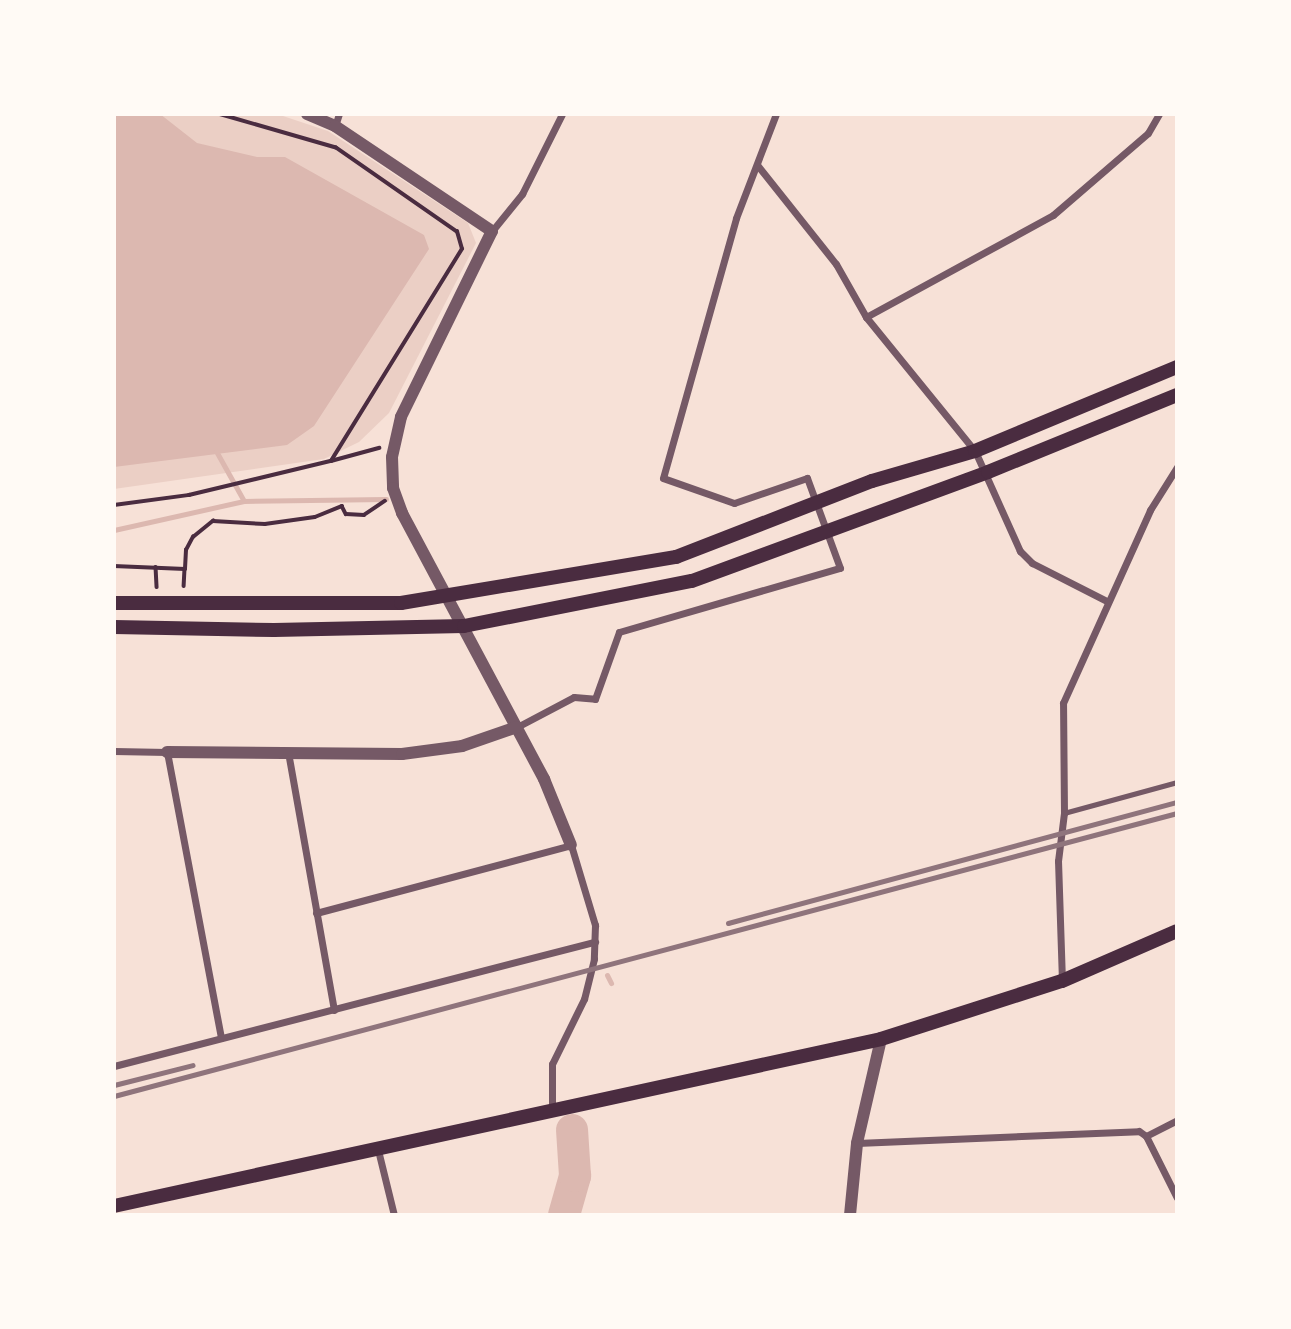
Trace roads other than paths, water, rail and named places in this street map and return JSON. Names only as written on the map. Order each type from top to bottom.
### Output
[{"type":"main road","points":[[114,603],[401,603],[676,557],[872,481],[975,451],[1177,367]]},
{"type":"main road","points":[[114,627],[275,630],[464,626],[692,581],[988,472],[1177,396]]},
{"type":"main road","points":[[114,1206],[881,1040],[1062,981],[1177,932]]},
{"type":"street","points":[[307,114],[337,120],[492,231]]},
{"type":"street","points":[[552,1111],[552,1064],[584,999],[595,943],[591,905],[571,845],[517,727],[396,500],[392,457],[401,417],[492,231],[522,194],[562,114]]},
{"type":"street","points":[[114,751],[436,751],[517,727],[573,697],[595,699],[619,632],[840,568],[807,478],[734,503],[663,478],[736,218],[776,114]]},
{"type":"street","points":[[866,317],[1053,215],[1148,132],[1159,114]]},
{"type":"street","points":[[758,166],[836,264],[866,317],[975,451],[988,472],[1020,551],[1032,564],[1107,601]]},
{"type":"street","points":[[1062,981],[1058,861],[1064,813],[1063,703],[1150,510],[1177,467]]},
{"type":"street","points":[[167,752],[221,1038]]},
{"type":"street","points":[[288,752],[334,1010]]},
{"type":"street","points":[[316,913],[571,845]]},
{"type":"street","points":[[114,1066],[595,943]]},
{"type":"street","points":[[850,1215],[857,1143],[881,1040]]},
{"type":"street","points":[[1146,1136],[1177,1120]]},
{"type":"street","points":[[857,1143],[1139,1131],[1146,1136],[1177,1198]]},
{"type":"street","points":[[378,1150],[394,1215]]},
{"type":"lane","points":[[1064,813],[1177,782]]},
{"type":"waterway","points":[[216,451],[244,501]]},
{"type":"waterway","points":[[114,530],[244,501],[386,499]]},
{"type":"waterway","points":[[607,975],[611,983]]},
{"type":"waterway","points":[[572,1123],[572,1130]]},
{"type":"waterway","points":[[564,1215],[575,1176],[572,1130]]},
{"type":"railway","points":[[728,923],[1177,802]]},
{"type":"railway","points":[[114,1096],[1177,813]]},
{"type":"railway","points":[[114,1085],[193,1065]]}]
